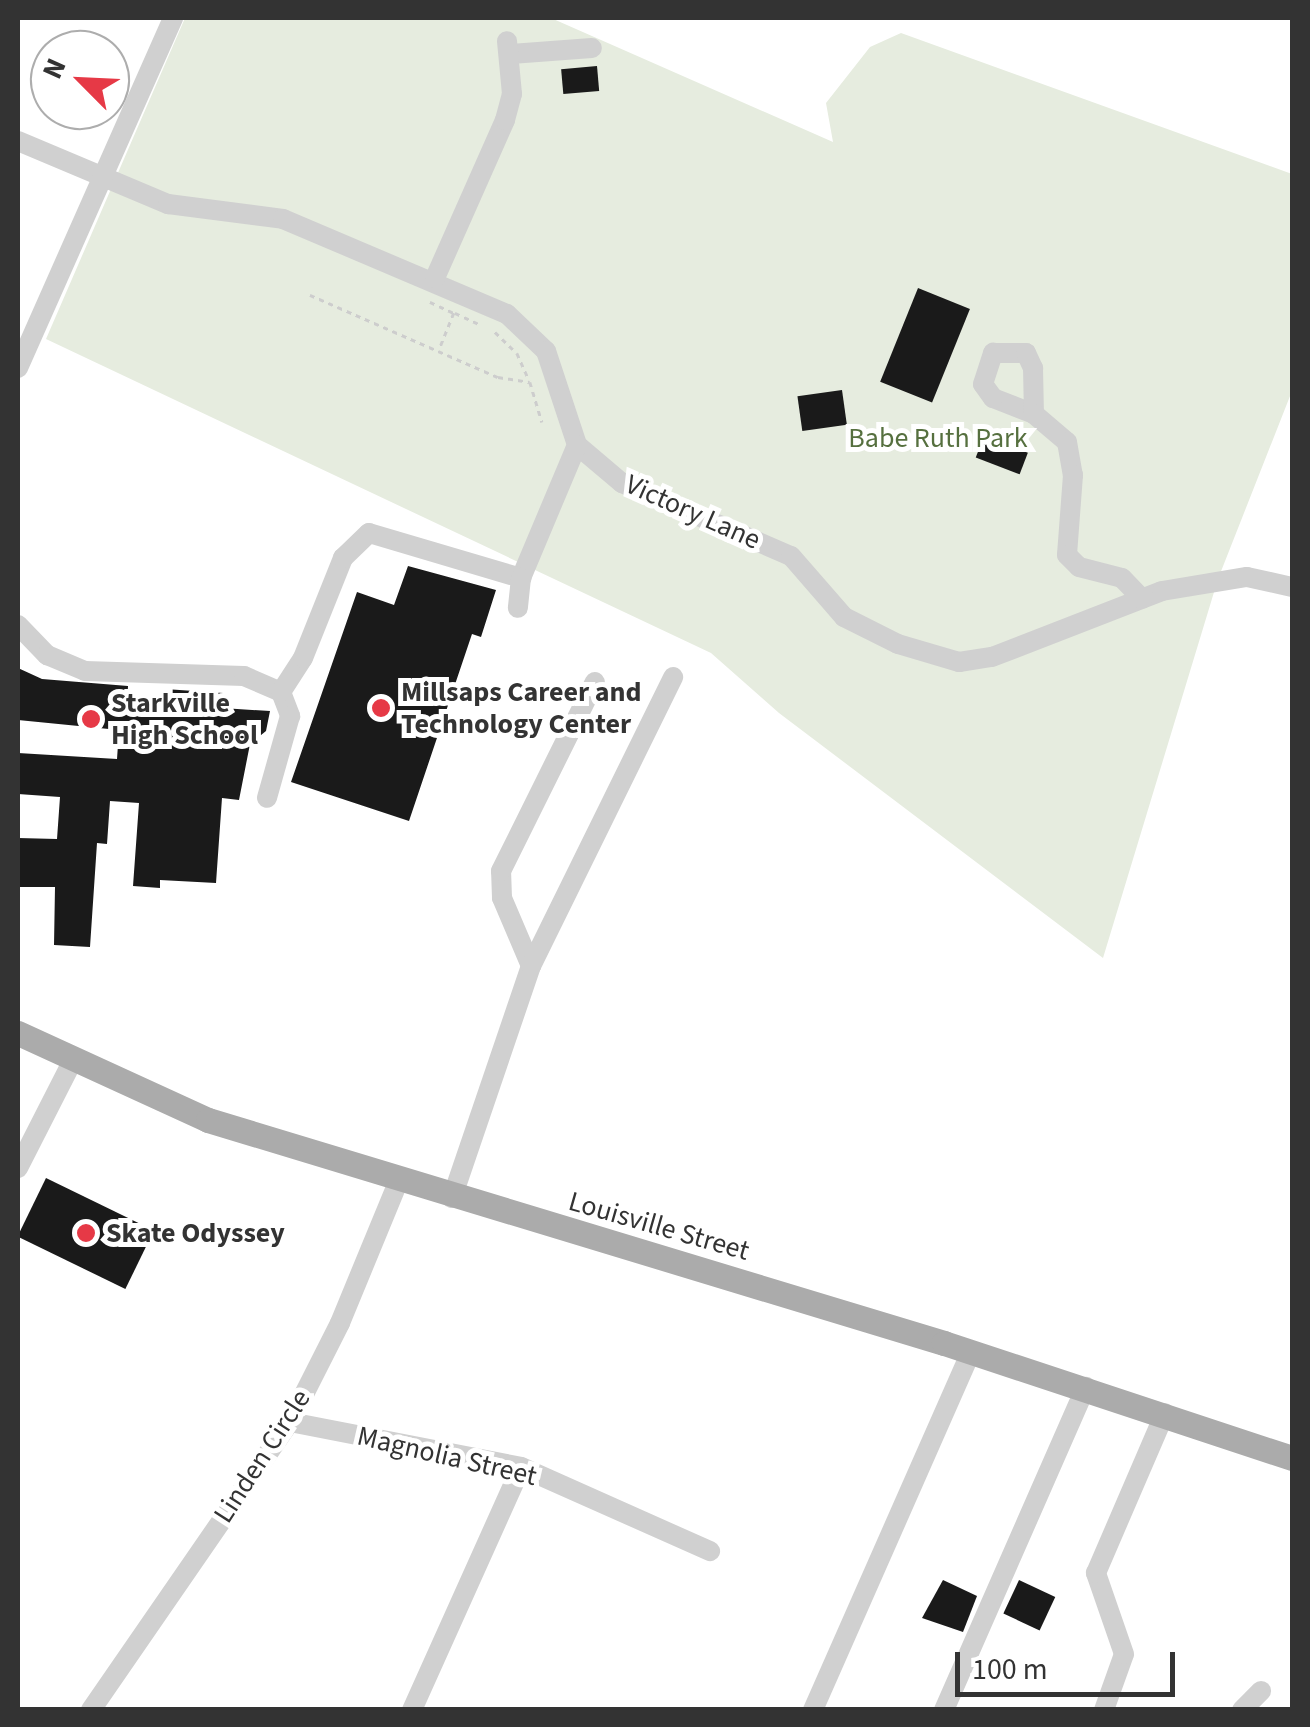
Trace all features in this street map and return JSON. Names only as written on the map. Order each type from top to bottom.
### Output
[{"type":"main road","name":"Louisville Street","points":[[18,1032],[72,1062],[208,1120],[398,1182],[971,1351],[1292,1458]]},
{"type":"street","points":[[18,368],[173,18]]},
{"type":"street","points":[[435,278],[505,120],[509,48],[592,48]]},
{"type":"street","points":[[18,141],[168,204],[282,219],[435,278],[508,314],[546,352],[576,446],[521,578],[518,608]]},
{"type":"street","points":[[1034,414],[1067,442],[1074,475],[1066,555],[1079,567],[1122,578],[1142,599]]},
{"type":"street","name":"Victory Lane","points":[[576,446],[622,483],[791,556],[844,617],[898,644],[959,662],[992,658],[1142,599],[1218,579],[1292,587]]},
{"type":"street","points":[[281,692],[304,658],[343,558],[369,533],[521,578]]},
{"type":"street","points":[[18,624],[47,655],[86,671],[244,676],[281,692],[290,716],[267,798]]},
{"type":"street","points":[[452,1198],[531,966],[673,677]]},
{"type":"street","points":[[531,966],[502,898],[501,871],[595,682]]},
{"type":"street","points":[[18,1168],[72,1062]]},
{"type":"street","name":"Linden Circle","points":[[91,1710],[290,1422],[340,1323],[398,1182]]},
{"type":"street","points":[[813,1710],[971,1351]]},
{"type":"street","points":[[944,1710],[1086,1387]]},
{"type":"street","points":[[1104,1710],[1124,1654],[1096,1572],[1165,1413]]},
{"type":"street","name":"Magnolia Street","points":[[290,1422],[520,1467],[710,1552]]},
{"type":"street","points":[[412,1710],[520,1467]]},
{"type":"street","points":[[1242,1710],[1261,1691]]},
{"type":"path","points":[[310,295],[521,385],[530,382]]},
{"type":"path","points":[[430,302],[481,325]]},
{"type":"path","points":[[438,351],[454,313]]},
{"type":"path","points":[[495,332],[517,353],[542,422]]},
{"type":"green space","name":"Babe Ruth Park","points":[[185,18],[551,18],[833,142],[826,103],[870,47],[901,33],[1292,174],[1292,391],[1218,579],[1103,958],[779,713],[711,653],[46,339]]},
{"type":"building","points":[[597,66],[599,91],[563,94],[561,69]]},
{"type":"building","points":[[918,288],[970,309],[932,403],[880,382]]},
{"type":"building","points":[[842,390],[847,425],[802,431],[797,396]]},
{"type":"building","points":[[984,436],[1028,453],[1020,474],[976,457]]},
{"type":"building","name":"Millsaps Career and Technology Center","points":[[408,566],[496,590],[481,637],[472,634],[409,821],[291,782],[357,592],[394,605]]},
{"type":"building","points":[[18,668],[42,679],[128,686],[127,706],[137,708],[164,710],[165,689],[223,693],[222,708],[270,711],[266,731],[250,744],[239,800],[222,798],[216,883],[160,880],[160,888],[133,886],[139,803],[110,801],[107,844],[97,843],[90,947],[54,945],[55,887],[18,887],[18,838],[57,839],[60,797],[18,794],[18,753],[117,759],[119,730],[18,720]]},
{"type":"building","name":"Skate Odyssey","points":[[46,1178],[154,1231],[125,1289],[18,1237]]},
{"type":"building","points":[[943,1580],[977,1596],[963,1632],[922,1618]]},
{"type":"building","points":[[1019,1580],[1055,1597],[1040,1630],[1003,1614]]},
{"type":"place","name":"Millsaps Career and Technology Center","points":[[381,708]]},
{"type":"place","name":"Starkville High School","points":[[91,719]]},
{"type":"place","name":"Skate Odyssey","points":[[86,1233]]}]
